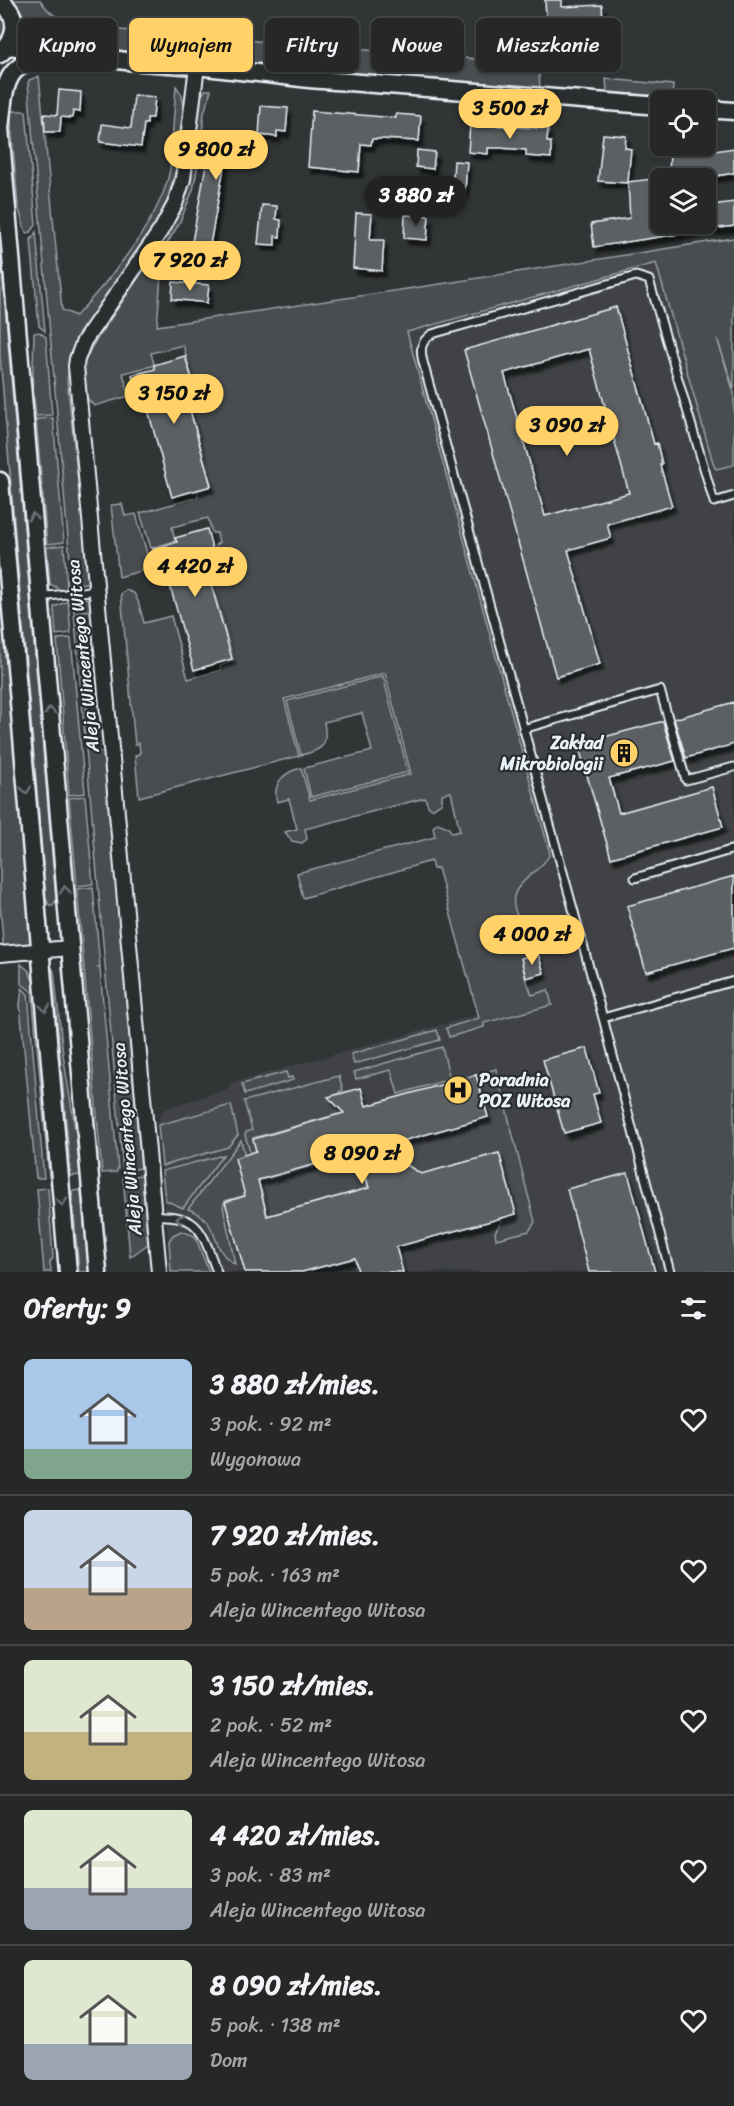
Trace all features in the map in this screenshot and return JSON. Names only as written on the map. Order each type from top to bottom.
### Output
[{"type":"street","points":[[0,1],[8,7],[15,22],[13,39],[5,50]]},
{"type":"street","points":[[15,22],[56,37],[129,52]]},
{"type":"street","points":[[5,50],[129,61]]},
{"type":"street","name":"Aleja Wincentego Witosa","points":[[98,1272],[0,128],[4,89],[10,76],[19,66],[43,60],[99,64],[126,61]]},
{"type":"street","name":"Aleja Wincentego Witosa","points":[[159,1272],[98,590],[93,564],[77,384],[77,359],[84,341],[161,230],[175,204],[183,179],[196,72]]},
{"type":"street","points":[[249,72],[309,79],[650,104]]},
{"type":"street","points":[[716,110],[734,111]]},
{"type":"street","points":[[0,481],[68,1272]]},
{"type":"street","points":[[0,954],[69,948]]},
{"type":"lane","points":[[670,1272],[421,348],[427,337],[432,334],[636,276],[647,278],[714,502],[734,496]]},
{"type":"lane","points":[[39,597],[98,590]]},
{"type":"lane","points":[[523,729],[660,690],[686,780],[734,768]]},
{"type":"lane","points":[[635,878],[734,849]]},
{"type":"lane","points":[[603,1018],[734,981]]},
{"type":"lane","points":[[153,1216],[173,1216],[195,1224],[200,1230],[217,1272]]},
{"type":"shaded area","points":[[0,0],[40,0],[58,18],[18,18],[18,23],[15,22],[0,54]]},
{"type":"shaded area","points":[[117,30],[129,31],[129,53],[117,50]]},
{"type":"shaded area","points":[[253,41],[265,42],[265,72],[253,71]]},
{"type":"shaded area","points":[[359,49],[371,50],[371,72],[464,72],[464,58],[476,59],[476,72],[539,72],[540,96],[266,72],[359,72]]},
{"type":"shaded area","points":[[39,76],[62,310],[76,316],[119,266],[157,207],[170,169],[176,86],[182,95],[183,108],[177,165],[167,202],[150,233],[71,352],[67,380],[89,583],[72,584],[28,83],[29,80]]},
{"type":"shaded area","points":[[606,79],[673,85],[673,90],[650,90],[650,95],[607,92]]},
{"type":"shaded area","points":[[205,90],[211,90],[204,113],[200,155],[193,190],[179,224],[163,250],[157,326],[734,238],[734,389],[717,338],[734,393],[734,465],[716,469],[714,466],[656,263],[407,332],[550,854],[545,862],[517,889],[514,907],[519,919],[541,949],[521,958],[526,981],[532,995],[548,990],[552,1005],[484,1023],[484,1027],[449,1037],[446,1028],[479,1018],[438,868],[433,869],[431,861],[303,898],[297,873],[435,837],[433,827],[438,823],[448,827],[452,833],[460,831],[451,792],[442,794],[442,802],[432,809],[425,798],[305,829],[307,839],[302,843],[292,841],[285,832],[297,829],[289,799],[277,802],[276,789],[281,779],[289,772],[301,768],[310,800],[411,774],[385,673],[284,699],[299,756],[139,797],[135,756],[140,753],[139,743],[135,745],[121,594],[126,590],[134,593],[144,623],[171,616],[188,679],[221,670],[220,666],[234,660],[207,564],[215,561],[217,565],[243,557],[241,553],[219,560],[215,545],[219,543],[217,533],[212,533],[208,518],[172,527],[175,541],[151,548],[140,513],[198,497],[197,491],[212,485],[185,391],[187,389],[184,382],[193,379],[183,345],[151,353],[154,364],[152,366],[123,373],[129,396],[94,406],[84,395],[84,364],[91,348],[157,250],[181,205],[190,177],[200,98]]},
{"type":"shaded area","points":[[10,111],[26,111],[36,225],[31,232],[26,233],[18,206]]},
{"type":"shaded area","points":[[36,232],[45,331],[39,326],[31,240]]},
{"type":"shaded area","points":[[690,246],[734,389],[734,981],[670,1272],[171,1272],[158,1126],[159,1116],[166,1108],[227,1089],[231,1083],[480,1014],[479,853],[330,300]]},
{"type":"shaded area","points":[[0,249],[56,900],[53,906],[48,904],[46,897],[0,356]]},
{"type":"shaded area","points":[[39,332],[46,337],[52,415],[36,416],[34,398],[32,398],[34,333]]},
{"type":"shaded area","points":[[53,418],[64,542],[47,544],[36,419]]},
{"type":"shaded area","points":[[0,481],[39,950],[4,953],[0,904]]},
{"type":"shaded area","points":[[122,504],[125,516],[136,514],[151,568],[119,577],[111,505]]},
{"type":"shaded area","points":[[64,545],[67,589],[61,590],[50,584],[47,547]]},
{"type":"shaded area","points":[[90,598],[91,610],[78,612],[91,753],[104,752],[141,1168],[123,1171],[73,600]]},
{"type":"shaded area","points":[[68,601],[71,633],[56,635],[54,607]]},
{"type":"shaded area","points":[[71,638],[85,793],[69,795],[57,639]]},
{"type":"shaded area","points":[[383,676],[408,772],[311,797],[304,768],[372,751],[362,713],[324,722],[325,741],[323,745],[315,751],[301,755],[287,701]]},
{"type":"shaded area","points":[[85,796],[93,884],[77,886],[69,798]]},
{"type":"shaded area","points":[[93,887],[100,967],[97,967],[100,969],[118,1169],[116,1172],[102,1173],[77,889]]},
{"type":"shaded area","points":[[21,964],[29,971],[34,983],[51,1177],[49,1177],[32,992],[21,983]]},
{"type":"shaded area","points":[[52,968],[54,971],[80,1175],[71,1176]]},
{"type":"shaded area","points":[[734,981],[734,1272],[670,1272],[603,1018]]},
{"type":"shaded area","points":[[22,988],[28,994],[44,1178],[36,1178],[20,1005]]},
{"type":"shaded area","points":[[437,1030],[440,1040],[354,1064],[351,1054]]},
{"type":"shaded area","points":[[442,1047],[450,1079],[398,1094],[391,1070],[356,1079],[354,1072]]},
{"type":"shaded area","points":[[496,1069],[535,1222],[529,1231],[496,1239],[495,1232],[504,1217],[516,1213],[499,1153],[418,1175],[417,1171],[407,1165],[394,1169],[390,1152],[368,1150],[488,1117],[476,1075]]},
{"type":"shaded area","points":[[286,1072],[288,1078],[292,1077],[293,1080],[245,1094],[242,1084]]},
{"type":"shaded area","points":[[339,1076],[343,1090],[339,1092],[345,1112],[253,1138],[264,1179],[258,1180],[245,1135],[246,1132],[252,1130],[244,1101]]},
{"type":"shaded area","points":[[231,1105],[238,1135],[228,1147],[162,1166],[158,1125]]},
{"type":"shaded area","points":[[241,1140],[252,1183],[359,1154],[368,1188],[268,1216],[262,1191],[225,1201],[223,1206],[235,1264],[221,1251],[206,1221],[199,1214],[188,1209]]},
{"type":"shaded area","points":[[223,1155],[183,1208],[165,1200],[162,1171]]},
{"type":"shaded area","points":[[142,1175],[148,1244],[130,1257],[123,1177]]},
{"type":"shaded area","points":[[48,1188],[53,1258],[50,1262],[51,1272],[44,1272],[37,1189]]},
{"type":"shaded area","points":[[81,1190],[89,1272],[79,1272],[72,1191]]},
{"type":"shaded area","points":[[181,1231],[195,1236],[209,1272],[171,1272],[169,1241],[173,1235]]},
{"type":"building","points":[[545,0],[562,0],[562,7],[602,5],[603,18],[546,18]]},
{"type":"building","points":[[59,90],[81,92],[80,112],[73,111],[72,118],[61,117],[60,132],[45,132],[44,114],[57,115]]},
{"type":"building","points":[[134,95],[155,97],[153,118],[147,118],[147,124],[144,124],[141,147],[100,142],[102,124],[131,128]]},
{"type":"building","points":[[261,106],[288,108],[286,132],[277,131],[277,137],[259,135]]},
{"type":"building","points":[[312,111],[396,118],[396,114],[421,116],[419,141],[372,139],[371,145],[361,144],[359,172],[308,167]]},
{"type":"building","points":[[470,124],[548,129],[547,142],[551,142],[551,158],[526,156],[526,150],[500,148],[488,148],[488,154],[468,152]]},
{"type":"building","points":[[212,132],[258,140],[258,153],[227,150],[210,245],[192,242]]},
{"type":"building","points":[[603,134],[626,136],[625,148],[631,149],[628,182],[650,179],[650,234],[678,234],[594,247],[591,224],[630,218],[628,183],[598,181]]},
{"type":"building","points":[[734,148],[734,173],[716,176],[716,168],[669,168],[670,156],[716,156],[716,151]]},
{"type":"building","points":[[417,150],[435,152],[433,169],[416,167]]},
{"type":"building","points":[[454,161],[467,162],[465,192],[452,191]]},
{"type":"building","points":[[734,202],[734,226],[716,228],[716,204]]},
{"type":"building","points":[[262,205],[277,206],[276,219],[281,220],[280,237],[275,236],[275,245],[258,244]]},
{"type":"building","points":[[356,213],[372,214],[370,240],[384,240],[382,271],[353,268]]},
{"type":"building","points":[[405,215],[429,216],[427,240],[404,238]]},
{"type":"building","points":[[173,282],[209,285],[207,303],[172,299]]},
{"type":"building","points":[[616,307],[654,444],[657,443],[662,464],[660,465],[672,506],[607,524],[611,538],[568,550],[600,664],[556,677],[464,350]],"holes":[[[589,349],[629,493],[545,516],[504,373]]]},
{"type":"building","points":[[185,356],[192,379],[182,381],[211,486],[172,497],[143,392],[137,394],[132,375],[155,369],[154,365]]},
{"type":"building","points":[[207,529],[213,552],[203,555],[232,659],[194,670],[164,565],[159,567],[153,549],[177,542],[175,538]]},
{"type":"building","points":[[734,702],[734,744],[686,758],[674,719]]},
{"type":"building","points":[[663,722],[675,761],[609,778],[619,813],[712,787],[723,827],[611,858],[578,744]]},
{"type":"building","points":[[734,876],[734,948],[646,972],[627,906]]},
{"type":"building","points":[[538,954],[544,973],[526,978],[521,958]]},
{"type":"building","points":[[587,1048],[599,1093],[593,1094],[601,1123],[564,1133],[543,1060]]},
{"type":"building","points":[[476,1075],[488,1117],[388,1145],[394,1169],[407,1165],[421,1174],[499,1153],[516,1214],[396,1247],[403,1272],[358,1272],[355,1258],[302,1272],[245,1272],[225,1202],[245,1196],[235,1158],[256,1151],[253,1139],[344,1113],[328,1097],[361,1088],[366,1106]],"holes":[[[360,1152],[369,1188],[267,1216],[258,1180]]]},
{"type":"building","points":[[628,1173],[655,1272],[589,1272],[567,1189]]},
{"type":"place","name":"Zakład Mikrobiologii","points":[[624,753]]},
{"type":"place","name":"Poradnia POZ Witosa","points":[[458,1090]]}]
